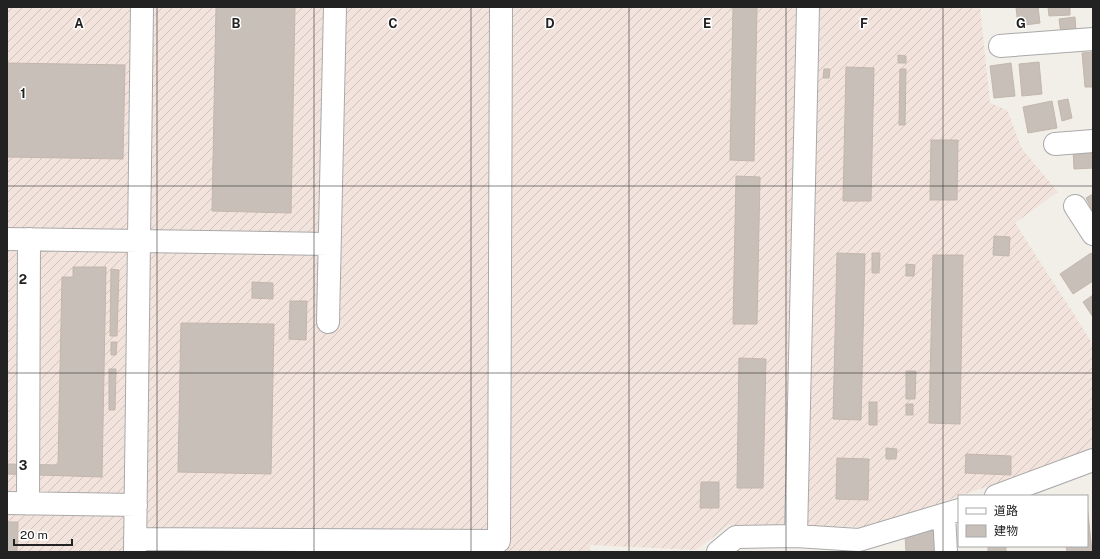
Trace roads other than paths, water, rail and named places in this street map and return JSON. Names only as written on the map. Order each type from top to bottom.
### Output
[{"type":"street","points":[[142,7],[135,545],[382,546],[499,542],[501,7]]},
{"type":"street","points":[[328,322],[335,7]]},
{"type":"street","points":[[796,536],[808,7]]},
{"type":"street","points":[[1000,46],[1093,39]]},
{"type":"street","points":[[1055,144],[1093,141]]},
{"type":"street","points":[[1075,206],[1093,234]]},
{"type":"street","points":[[7,239],[329,244]]},
{"type":"street","points":[[29,239],[17,503],[136,505]]},
{"type":"street","points":[[999,495],[1093,460]]},
{"type":"street","points":[[718,552],[736,537],[796,536],[859,540],[952,512],[946,552]]}]
